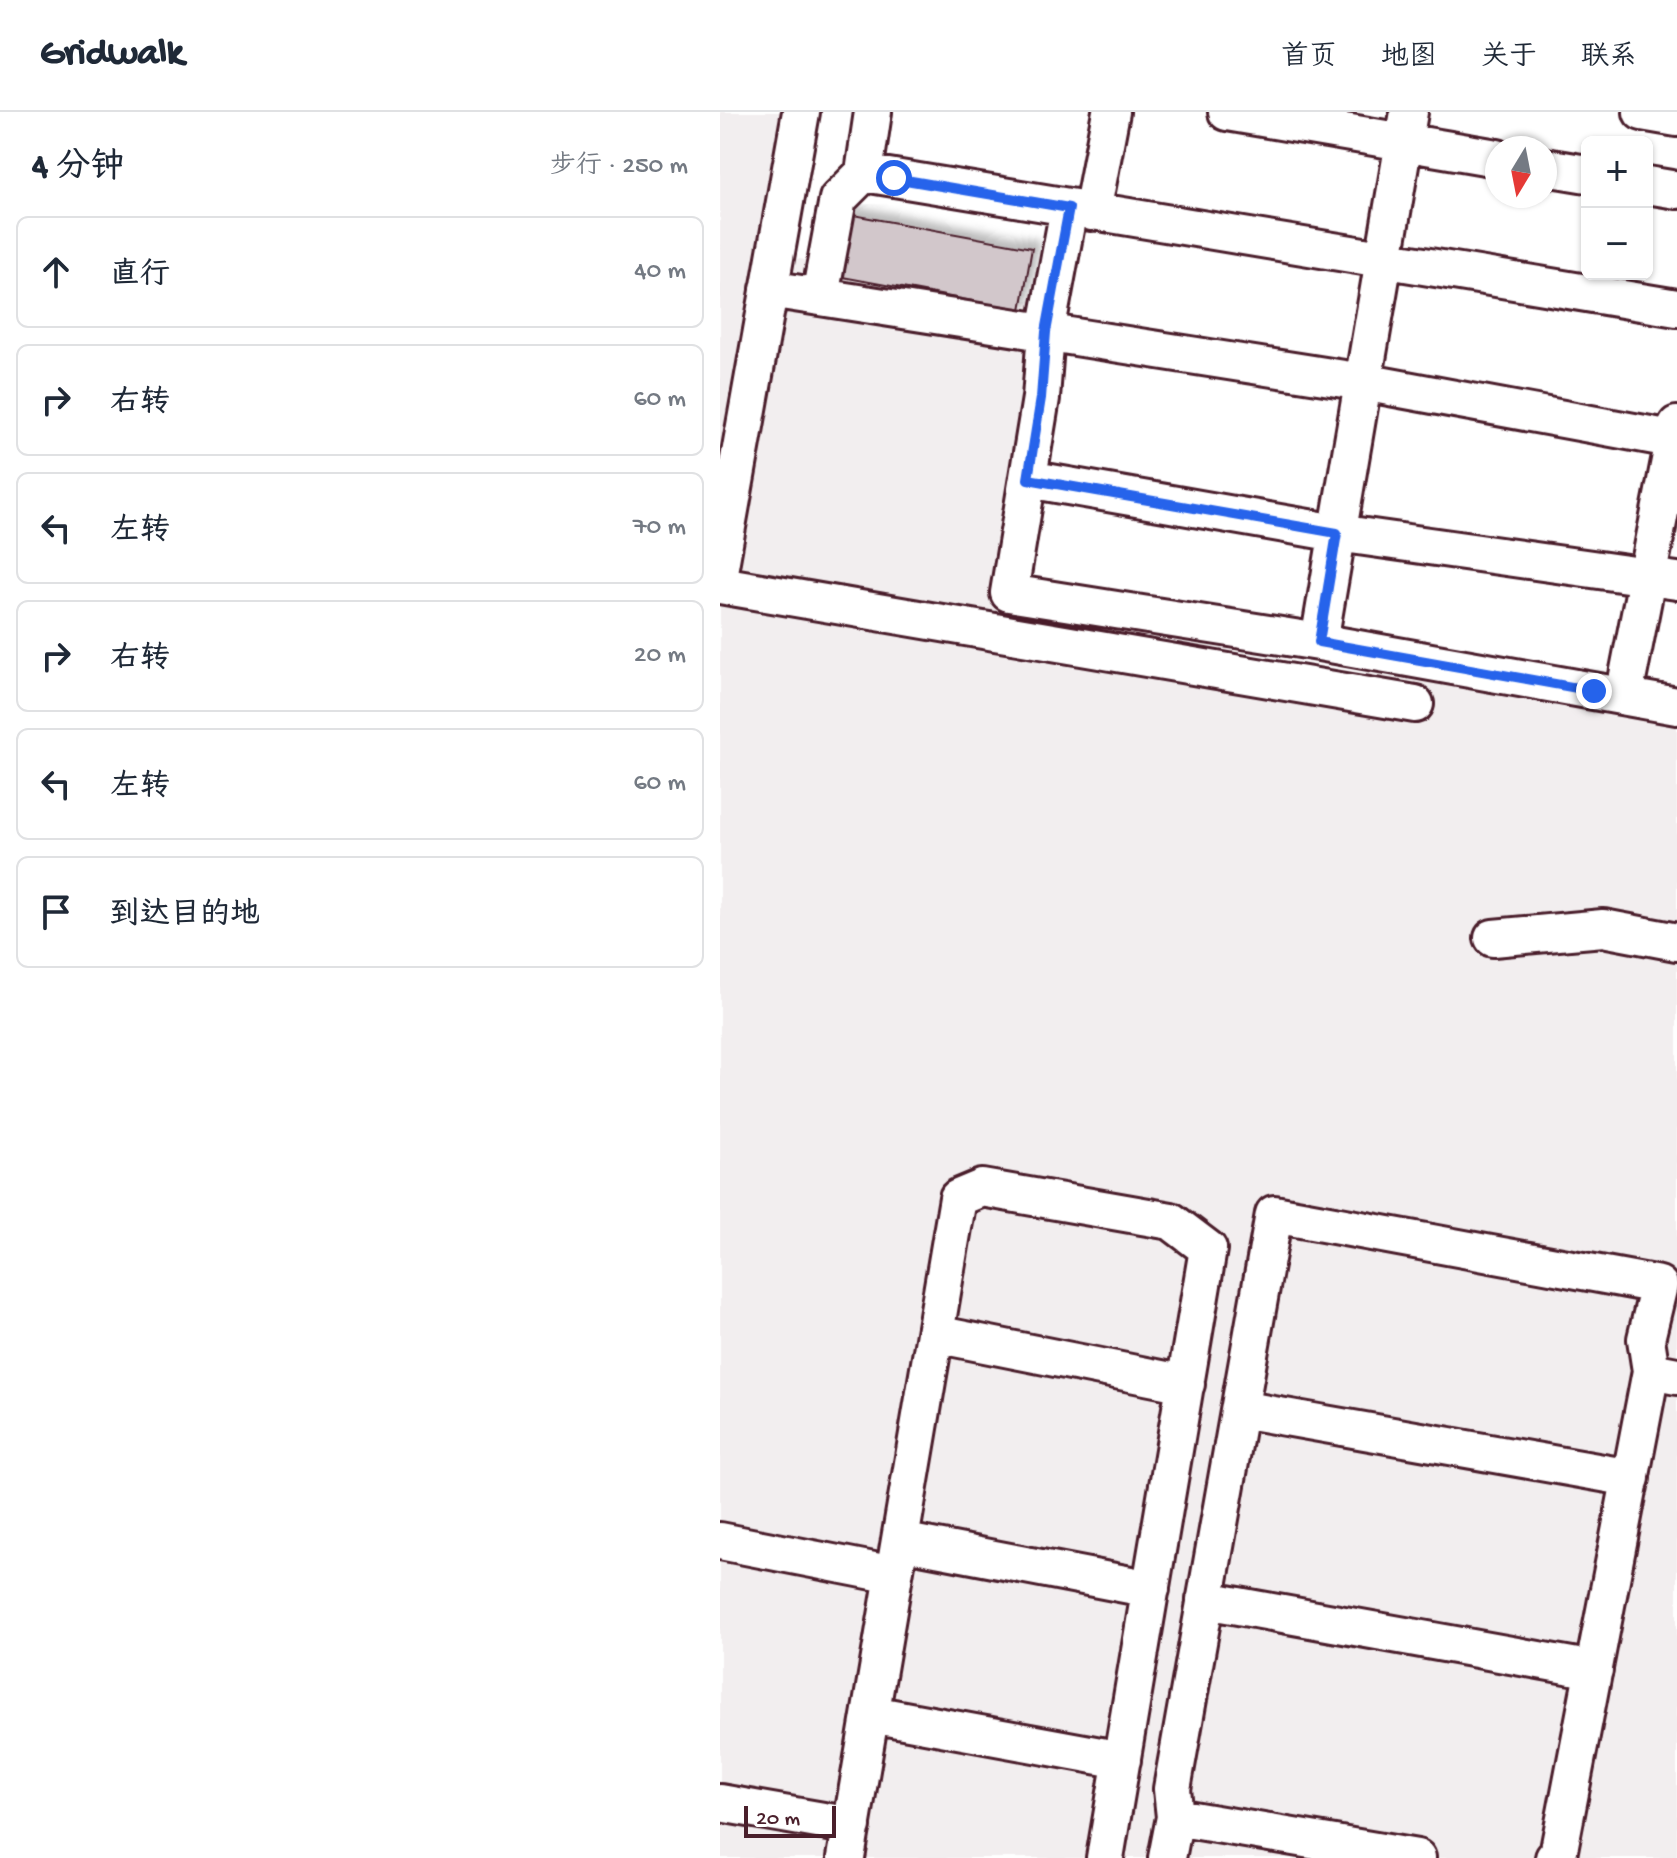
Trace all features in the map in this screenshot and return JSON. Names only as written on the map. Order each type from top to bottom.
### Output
[{"type":"street","points":[[720,566],[723,529],[801,112]]},
{"type":"street","points":[[820,296],[838,199],[864,173],[873,112]]},
{"type":"street","points":[[1111,112],[1046,332],[1041,398],[1009,593],[1319,642],[1677,706]]},
{"type":"street","points":[[1227,112],[1406,127],[1485,154]]},
{"type":"street","points":[[1319,642],[1406,127]]},
{"type":"street","points":[[1557,169],[1581,173]]},
{"type":"street","points":[[864,173],[1677,308]]},
{"type":"street","points":[[1653,186],[1677,190]]},
{"type":"street","points":[[769,289],[1363,382],[1676,435],[1662,579],[1624,696]]},
{"type":"street","points":[[1028,479],[1337,533],[1662,579]]},
{"type":"street","points":[[720,585],[1415,704]]},
{"type":"street","points":[[1493,938],[1603,928],[1677,942]]},
{"type":"street","points":[[720,1803],[849,1842],[958,1198],[982,1188],[1171,1221],[1208,1249],[1105,1858]]},
{"type":"street","points":[[1167,1858],[1175,1817],[1172,1789],[1274,1214],[1659,1285],[1646,1339],[1664,1374],[1631,1478],[1558,1855],[1554,1858]]},
{"type":"street","points":[[935,1334],[1186,1384]]},
{"type":"street","points":[[1240,1409],[1631,1478]]},
{"type":"street","points":[[720,1541],[897,1558],[1151,1589]]},
{"type":"street","points":[[1205,1600],[1594,1670]]},
{"type":"street","points":[[871,1714],[1122,1760]]},
{"type":"street","points":[[1175,1817],[1417,1858]]},
{"type":"shaded area","points":[[720,112],[780,112],[755,251],[1054,305],[996,618],[1677,720],[1677,1858],[720,1858]]},
{"type":"building","points":[[848,214],[1032,248],[1021,310],[837,276]]},
{"type":"route","points":[[894,178],[1069,208],[1046,332],[1041,398],[1028,479],[1337,533],[1319,642],[1594,691]]}]
